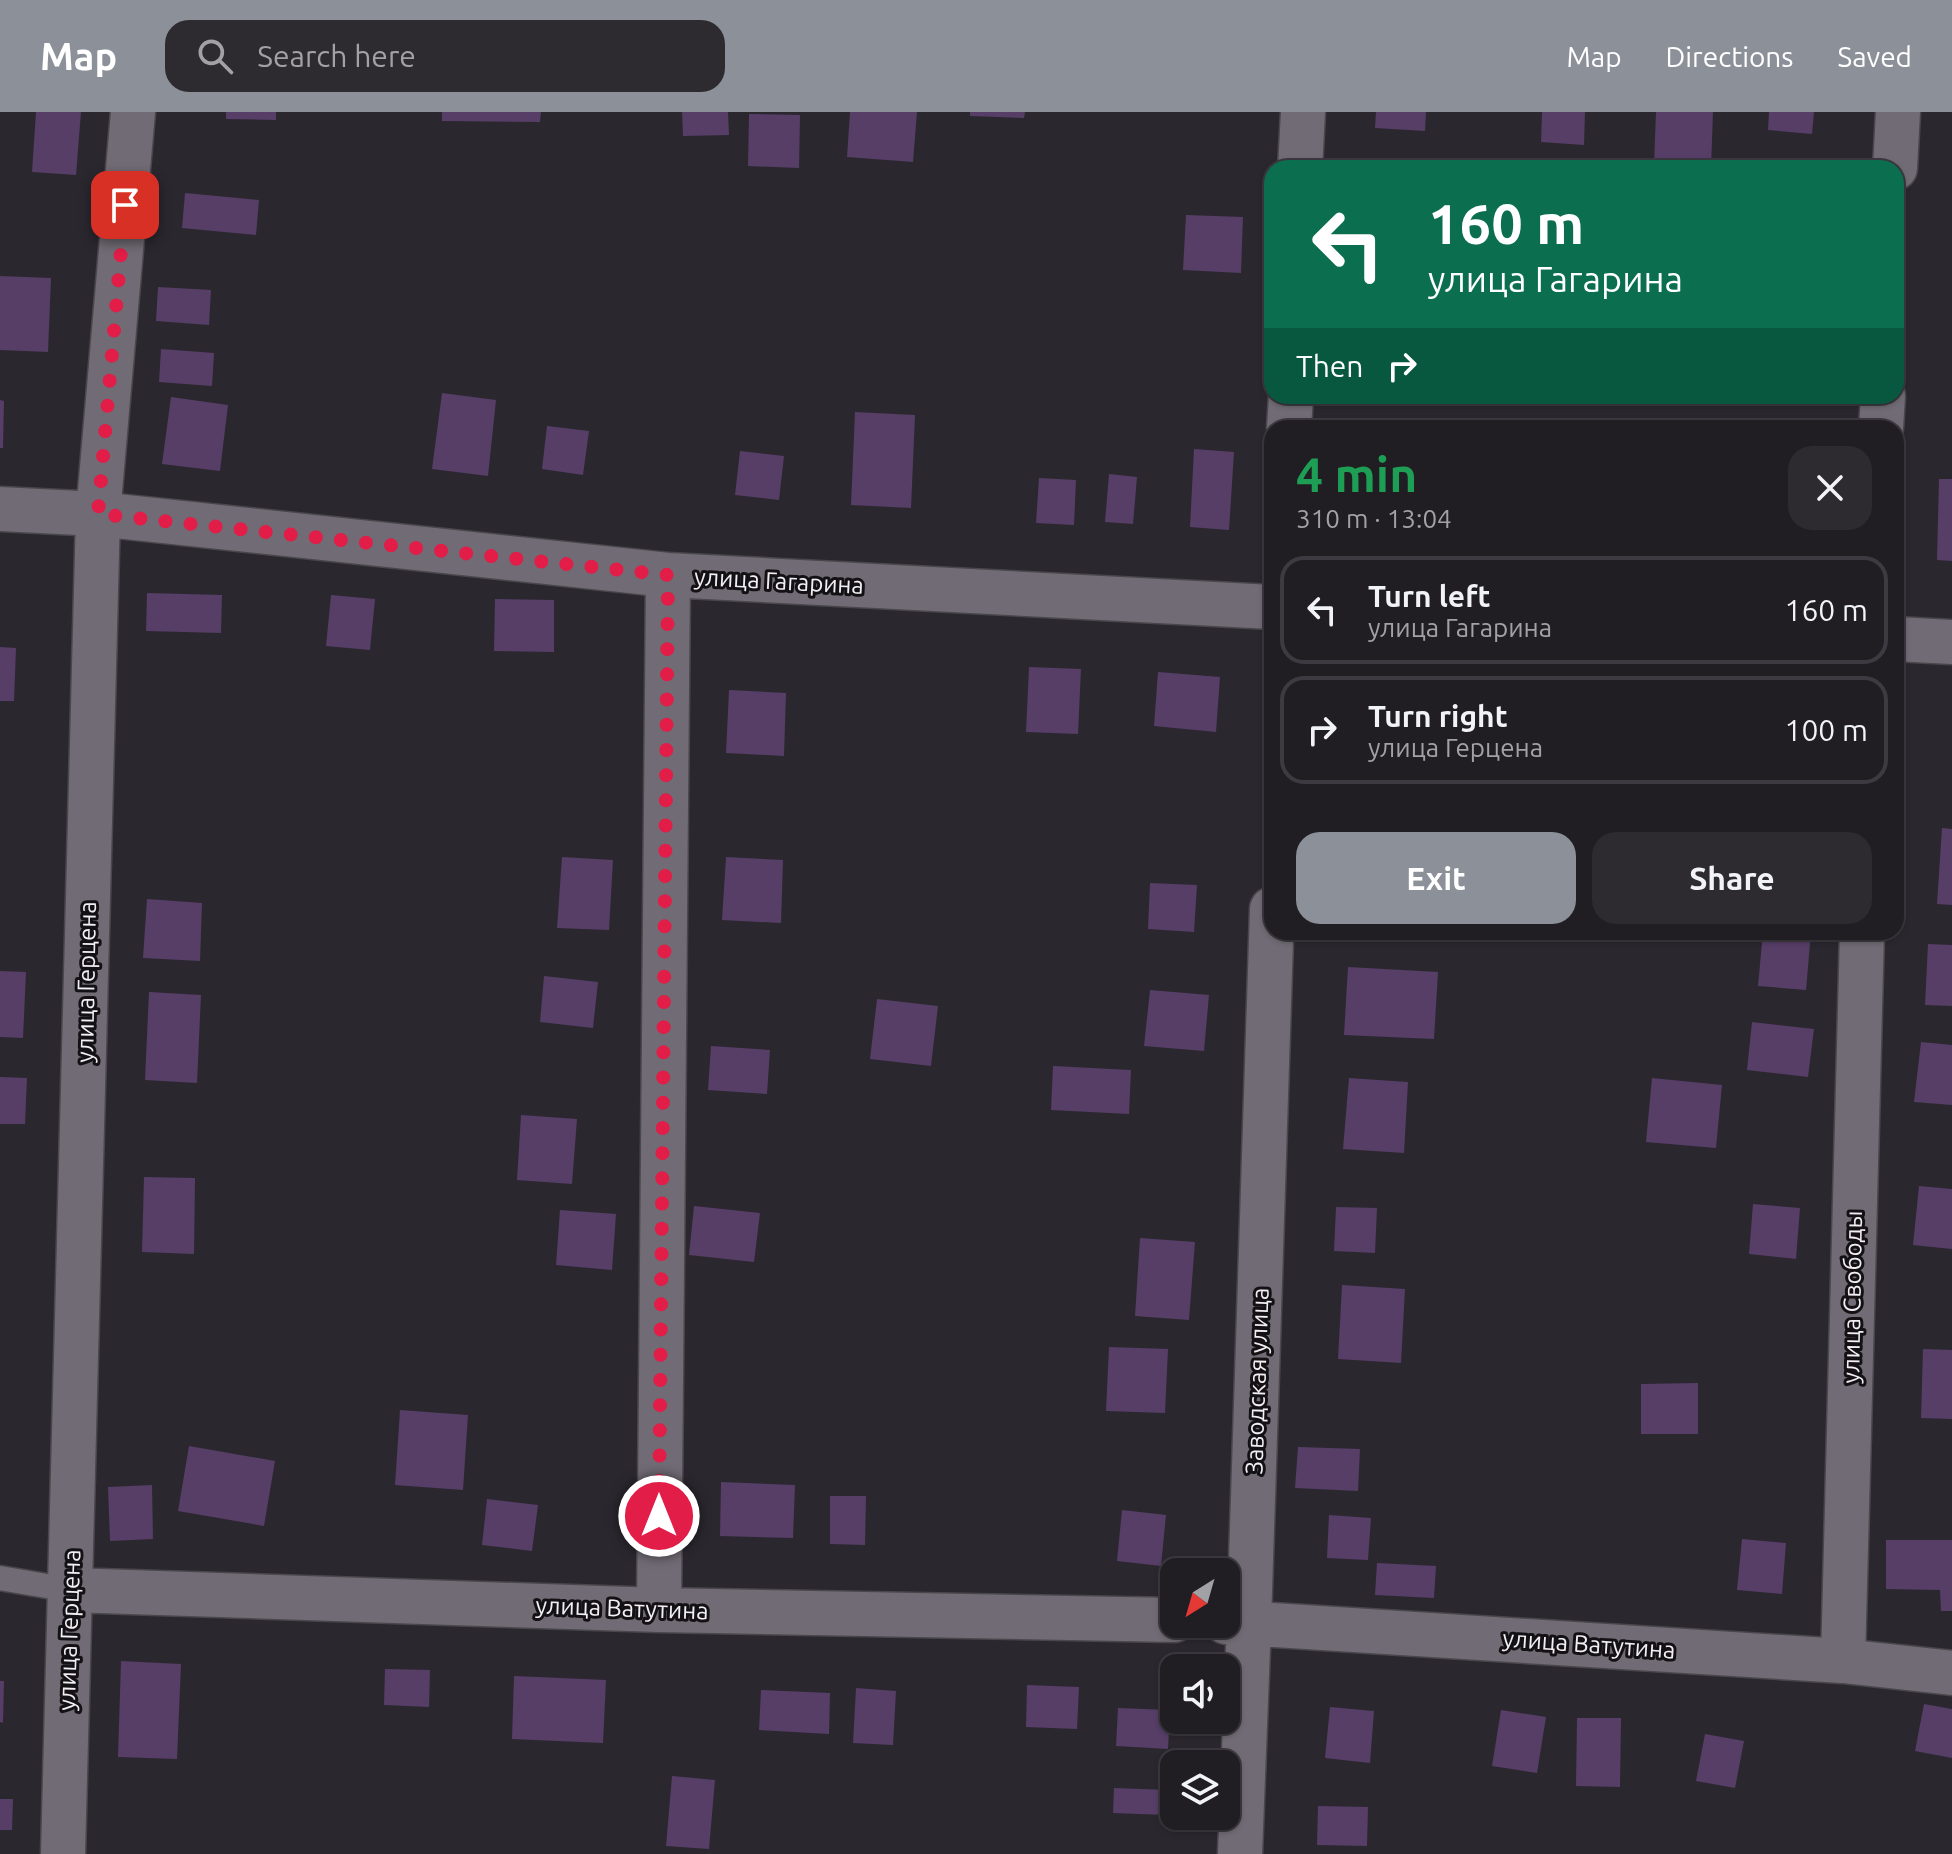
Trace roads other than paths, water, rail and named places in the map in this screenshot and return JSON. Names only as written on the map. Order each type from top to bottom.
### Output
[{"type":"street","name":"улица Герцена","points":[[63,1854],[98,514],[133,112]]},
{"type":"street","points":[[1300,160],[1303,112]]},
{"type":"street","points":[[1895,160],[1898,112]]},
{"type":"street","name":"улица Гагарина","points":[[0,509],[98,514],[668,575],[1264,607]]},
{"type":"street","points":[[659,1610],[668,575]]},
{"type":"street","points":[[1904,639],[1952,642]]},
{"type":"street","name":"Заводская улица","points":[[1240,1580],[1271,940]]},
{"type":"street","name":"улица Свободы","points":[[1843,1661],[1862,940]]},
{"type":"street","name":"улица Ватутина","points":[[70,1590],[659,1610],[1160,1620]]},
{"type":"street","name":"улица Ватутина","points":[[1240,1622],[1843,1661],[1952,1673]]},
{"type":"street","name":"Заводская улица","points":[[1238,1638],[1240,1854]]},
{"type":"lane","points":[[0,1578],[70,1590]]}]
